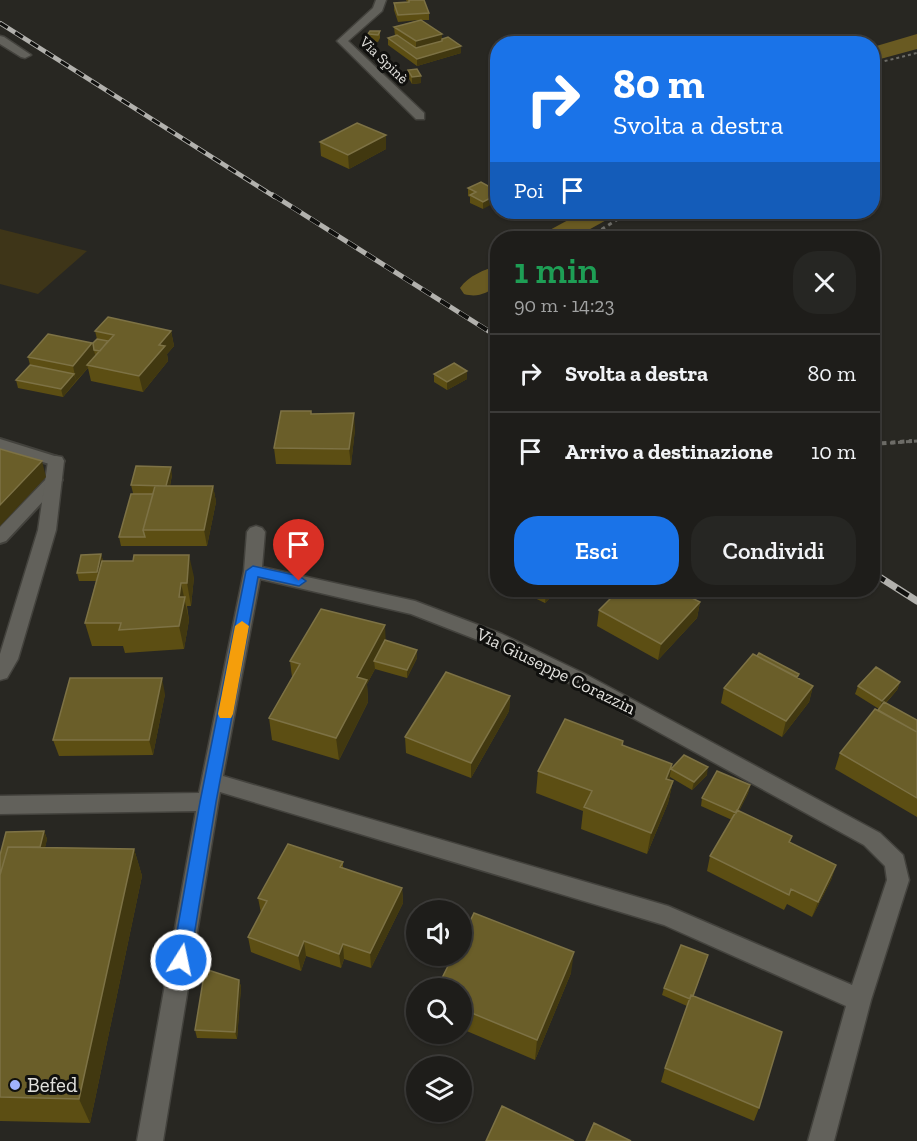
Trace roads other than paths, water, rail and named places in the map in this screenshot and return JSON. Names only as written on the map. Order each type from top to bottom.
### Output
[{"type":"street","name":"Via Spinè","points":[[381,0],[378,9],[342,41],[420,116]]},
{"type":"street","points":[[0,39],[25,55]]},
{"type":"street","points":[[0,673],[8,659],[47,530],[56,461]]},
{"type":"street","points":[[150,1141],[210,792],[253,571],[256,532]]},
{"type":"street","name":"Via Giuseppe Corazzin","points":[[253,571],[415,608],[495,639],[578,679],[872,838],[895,862],[898,880],[859,1000],[821,1141]]},
{"type":"street","points":[[0,805],[210,792],[668,916],[859,1000]]},
{"type":"lane","points":[[0,444],[56,461]]},
{"type":"lane","points":[[0,537],[54,480]]},
{"type":"waterway","points":[[880,52],[901,48],[917,41]]},
{"type":"waterway","points":[[568,231],[589,219]]},
{"type":"waterway","points":[[474,288],[490,279]]},
{"type":"railway","points":[[0,23],[275,197]]},
{"type":"railway","points":[[273,195],[490,332]]},
{"type":"railway","points":[[880,577],[917,601]]},
{"type":"place","name":"Befed","points":[[15,1085]]}]
